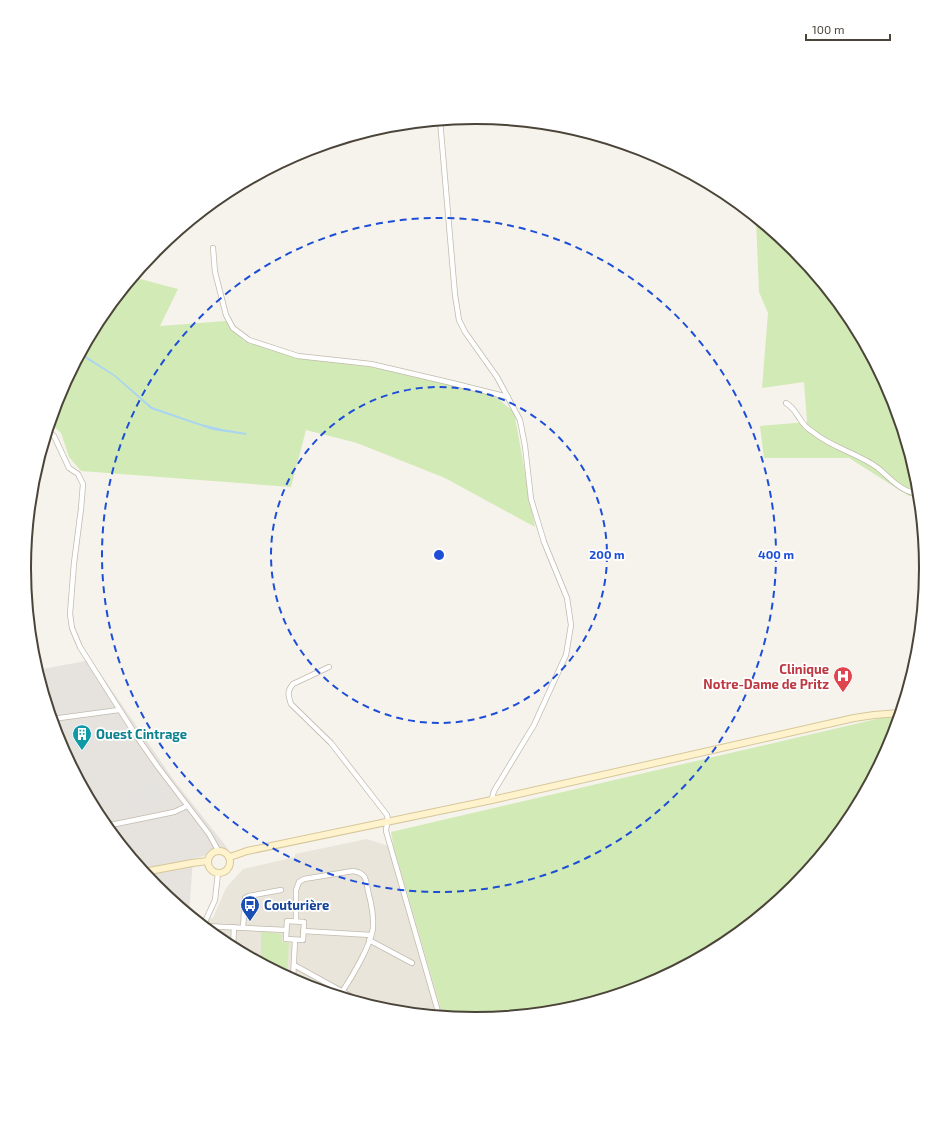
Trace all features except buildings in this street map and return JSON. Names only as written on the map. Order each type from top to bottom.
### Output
[{"type":"street","points":[[441,126],[459,320],[465,332],[497,377],[520,420],[525,446],[531,499],[544,542],[568,598],[571,625],[566,655],[534,725],[494,791],[492,800]]},
{"type":"street","points":[[213,248],[215,272],[226,315],[233,328],[249,340],[298,356],[371,364],[508,398]]},
{"type":"street","points":[[786,403],[792,406],[803,424],[819,437],[859,457],[877,468],[898,487],[912,493]]},
{"type":"street","points":[[52,434],[69,468],[78,474],[83,484],[70,614],[72,628],[80,647],[119,710],[158,767],[209,834],[218,850]]},
{"type":"street","points":[[329,667],[293,684],[289,689],[288,696],[291,704],[331,743],[387,815],[388,819],[386,831],[437,1010]]},
{"type":"street","points":[[58,718],[119,710]]},
{"type":"street","points":[[230,857],[247,851],[492,800],[854,718],[894,713]]},
{"type":"street","points":[[113,825],[174,812],[187,806]]},
{"type":"street","points":[[218,850],[225,852],[230,857],[231,861],[229,868],[226,871],[218,873],[210,868],[208,861],[212,853],[218,850]]},
{"type":"street","points":[[150,871],[208,861]]},
{"type":"street","points":[[296,921],[296,890],[299,882],[304,879],[353,871],[360,872],[366,878],[372,912],[372,935],[366,950],[342,991]]},
{"type":"street","points":[[206,920],[215,900],[218,873]]},
{"type":"street","points":[[243,928],[245,898],[282,890]]},
{"type":"street","points":[[287,921],[296,921],[304,922],[303,940],[286,939],[287,921]]},
{"type":"street","points":[[214,926],[286,930]]},
{"type":"street","points":[[233,940],[234,927]]},
{"type":"street","points":[[303,931],[372,935]]},
{"type":"street","points":[[293,973],[295,940]]},
{"type":"street","points":[[369,940],[412,963]]},
{"type":"street","points":[[294,965],[339,990]]},
{"type":"shaded area","points":[[91,660],[173,779],[228,849],[193,859],[189,908],[141,861],[106,815],[90,790],[65,738],[46,683],[43,669]]},
{"type":"shaded area","points":[[153,779],[168,799],[156,807],[154,805],[141,812],[129,794]]},
{"type":"shaded area","points":[[367,839],[394,848],[441,1011],[417,1008],[360,997],[305,978],[253,953],[202,917],[213,918],[226,888],[243,869],[295,857],[295,854]]},
{"type":"green space","points":[[756,225],[768,234],[809,275],[844,321],[860,346],[885,398],[895,425],[904,453],[913,496],[909,496],[849,458],[764,458],[760,426],[807,422],[804,382],[762,388],[768,313],[759,292]]},
{"type":"green space","points":[[138,278],[178,289],[160,326],[226,321],[244,341],[296,357],[385,369],[495,396],[514,412],[535,527],[445,478],[357,443],[306,430],[291,487],[81,471],[69,457],[61,433],[54,427],[55,425],[65,398],[90,346],[106,321]]},
{"type":"green space","points":[[893,716],[873,764],[860,790],[827,838],[809,861],[768,902],[722,937],[697,953],[645,978],[590,997],[533,1008],[504,1011],[475,1012],[441,1011],[394,848],[391,832],[885,717]]},
{"type":"green space","points":[[261,931],[282,934],[282,942],[289,943],[287,970],[261,957]]},
{"type":"water","points":[[85,356],[115,375],[152,407],[201,424],[246,433],[247,435],[213,430],[151,409],[114,376],[84,358]]},
{"type":"place","name":"Clinique Notre-Dame de Pritz","points":[[843,693]]},
{"type":"place","name":"Ouest Cintrage","points":[[82,751]]},
{"type":"place","name":"Couturière","points":[[250,922]]}]
